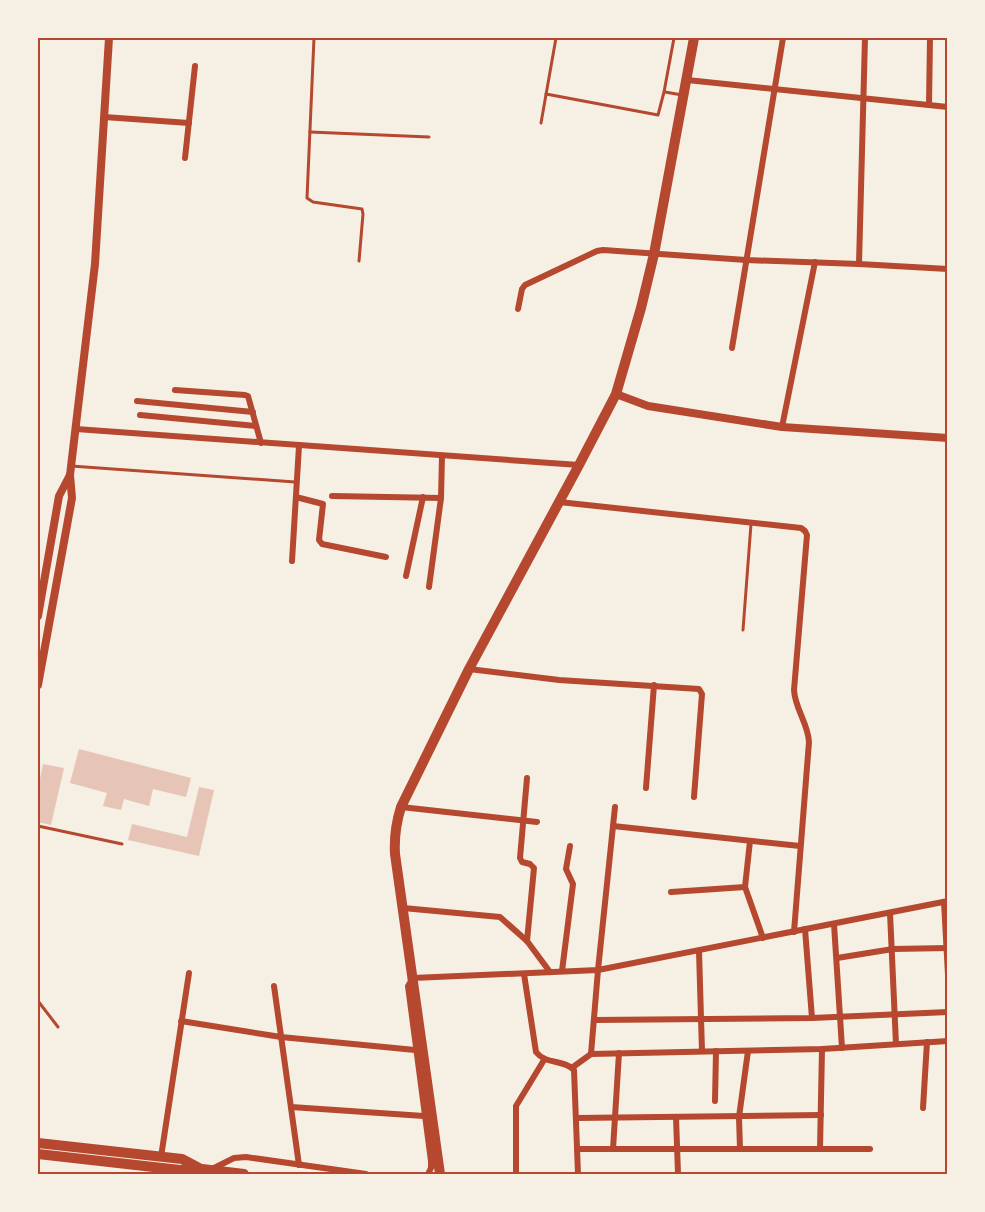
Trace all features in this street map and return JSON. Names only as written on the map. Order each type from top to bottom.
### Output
[{"type":"main road","points":[[440,1174],[395,855],[394,834],[401,807],[469,669],[615,394],[641,308],[654,254],[694,38]]},
{"type":"main road","points":[[38,1143],[182,1159],[206,1171]]},
{"type":"main road","points":[[38,1154],[180,1170],[239,1174]]},
{"type":"street","points":[[38,685],[72,498],[70,471],[94,264],[109,38]]},
{"type":"street","points":[[732,348],[783,38]]},
{"type":"street","points":[[859,264],[865,38]]},
{"type":"street","points":[[929,105],[930,38]]},
{"type":"street","points":[[185,158],[195,66]]},
{"type":"street","points":[[687,80],[948,107]]},
{"type":"street","points":[[104,117],[189,123]]},
{"type":"street","points":[[518,309],[525,285],[597,251],[609,249],[746,260],[948,269]]},
{"type":"street","points":[[782,427],[815,262]]},
{"type":"street","points":[[175,390],[246,394],[261,443]]},
{"type":"street","points":[[615,394],[648,406],[782,427],[948,438]]},
{"type":"street","points":[[137,401],[253,412]]},
{"type":"street","points":[[140,415],[256,426]]},
{"type":"street","points":[[76,429],[579,465]]},
{"type":"street","points":[[292,561],[299,446]]},
{"type":"street","points":[[429,586],[441,498],[442,456]]},
{"type":"street","points":[[38,616],[59,496],[70,471]]},
{"type":"street","points":[[332,496],[441,498]]},
{"type":"street","points":[[296,497],[323,504],[319,540],[322,544],[386,556]]},
{"type":"street","points":[[406,576],[423,497]]},
{"type":"street","points":[[558,502],[751,522],[801,528],[805,531],[807,535],[794,690],[795,702],[806,727],[808,742],[794,932]]},
{"type":"street","points":[[40,600],[54,602]]},
{"type":"street","points":[[469,669],[568,681],[693,687],[701,691],[693,797]]},
{"type":"street","points":[[645,788],[654,686]]},
{"type":"street","points":[[527,778],[520,858],[522,862],[534,868],[527,941]]},
{"type":"street","points":[[401,807],[537,822]]},
{"type":"street","points":[[591,1054],[615,807]]},
{"type":"street","points":[[613,826],[800,846]]},
{"type":"street","points":[[750,841],[745,887],[763,938]]},
{"type":"street","points":[[562,971],[573,884],[566,869],[570,846]]},
{"type":"street","points":[[671,891],[745,887]]},
{"type":"street","points":[[428,1174],[431,1161],[408,986],[413,983],[598,970],[946,902],[948,975]]},
{"type":"street","points":[[403,908],[494,915],[507,922],[527,941],[550,972]]},
{"type":"street","points":[[890,913],[896,1044]]},
{"type":"street","points":[[834,924],[842,1048]]},
{"type":"street","points":[[806,929],[812,1018]]},
{"type":"street","points":[[837,958],[893,950],[947,948]]},
{"type":"street","points":[[699,951],[702,1052]]},
{"type":"street","points":[[161,1157],[189,973]]},
{"type":"street","points":[[524,974],[536,1052],[544,1060],[573,1067],[591,1054],[822,1049],[948,1041]]},
{"type":"street","points":[[274,986],[299,1165]]},
{"type":"street","points":[[594,1020],[812,1018],[948,1012]]},
{"type":"street","points":[[181,1021],[281,1037],[415,1050]]},
{"type":"street","points":[[923,1108],[927,1042]]},
{"type":"street","points":[[820,1149],[822,1049]]},
{"type":"street","points":[[715,1101],[716,1051]]},
{"type":"street","points":[[740,1149],[739,1117],[748,1051]]},
{"type":"street","points":[[613,1149],[619,1053]]},
{"type":"street","points":[[516,1174],[516,1106],[544,1060]]},
{"type":"street","points":[[573,1067],[578,1174]]},
{"type":"street","points":[[291,1107],[424,1116]]},
{"type":"street","points":[[576,1118],[821,1115]]},
{"type":"street","points":[[676,1117],[678,1174]]},
{"type":"street","points":[[577,1149],[870,1149]]},
{"type":"street","points":[[206,1171],[240,1157],[366,1174]]},
{"type":"lane","points":[[314,38],[307,198],[362,209],[360,261]]},
{"type":"lane","points":[[541,123],[556,38]]},
{"type":"lane","points":[[546,94],[655,116],[660,113],[674,38],[668,38]]},
{"type":"lane","points":[[664,92],[684,95]]},
{"type":"lane","points":[[310,132],[429,137]]},
{"type":"lane","points":[[70,471],[297,483]]},
{"type":"lane","points":[[743,630],[751,522]]},
{"type":"lane","points":[[38,826],[122,844]]},
{"type":"lane","points":[[38,1001],[58,1027]]},
{"type":"building","points":[[79,749],[191,778],[186,797],[153,789],[149,806],[124,799],[121,810],[103,806],[107,793],[70,783]]},
{"type":"building","points":[[43,764],[64,768],[51,825],[38,822],[38,788]]},
{"type":"building","points":[[199,787],[214,790],[199,856],[128,840],[132,824],[187,837]]}]
